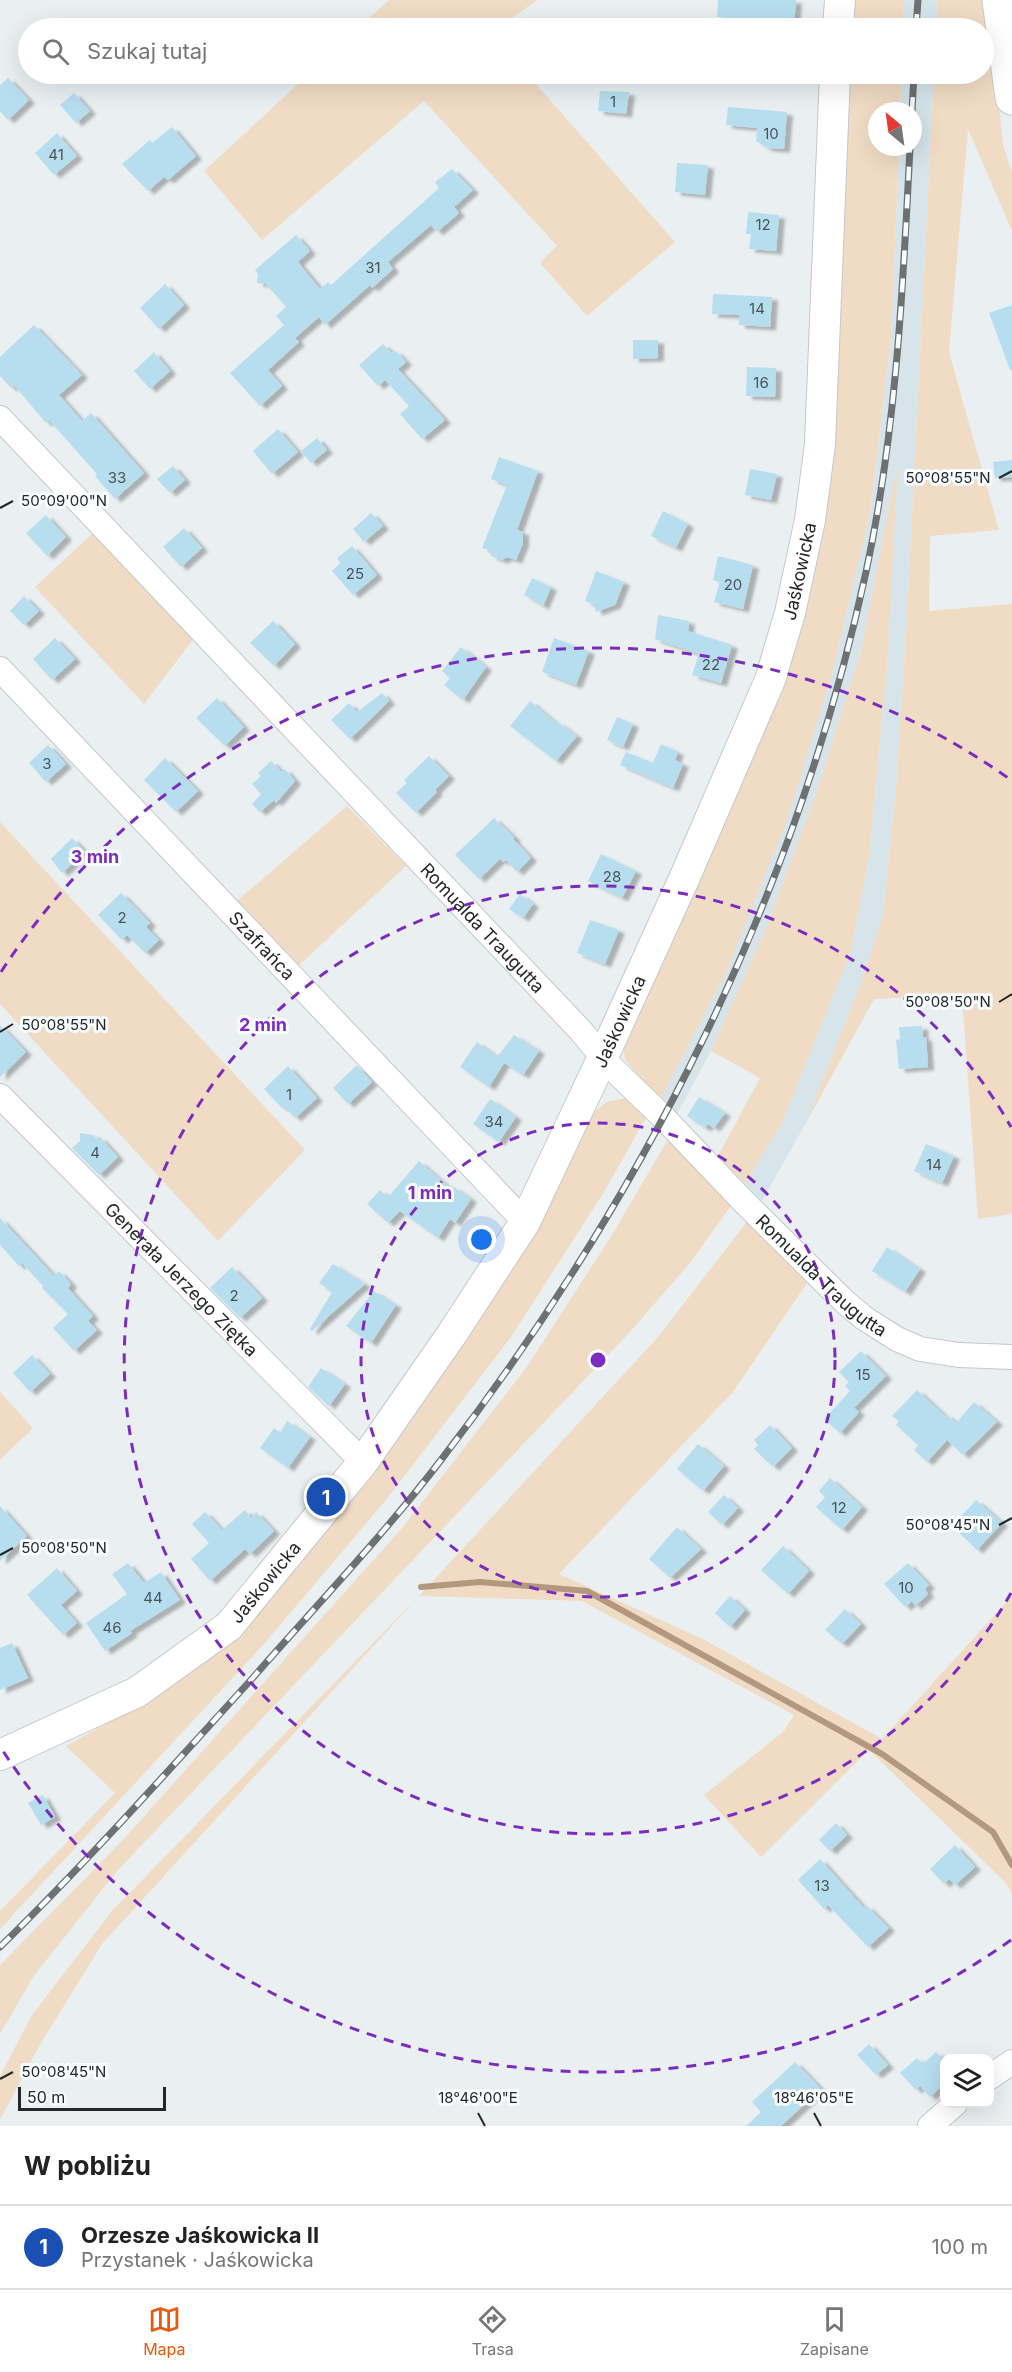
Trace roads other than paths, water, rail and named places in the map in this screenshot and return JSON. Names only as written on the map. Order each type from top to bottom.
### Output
[{"type":"main road","points":[[999,0],[1012,98]]},
{"type":"street","points":[[839,18],[840,0]]},
{"type":"street","name":"Jaśkowicka","points":[[0,1755],[137,1692],[230,1626],[363,1462],[453,1334],[525,1222],[669,914],[770,680],[790,613],[810,520],[820,444],[835,84]]},
{"type":"street","name":"Romualda Traugutta","points":[[0,418],[603,1057],[845,1302],[864,1318],[897,1339],[920,1349],[959,1355],[1012,1357]]},
{"type":"street","name":"Szafrańca","points":[[0,669],[525,1222]]},
{"type":"street","name":"Generała Jerzego Ziętka","points":[[0,1096],[363,1462]]},
{"type":"street","points":[[994,2074],[1012,2062]]},
{"type":"street","points":[[930,2126],[950,2108]]},
{"type":"waterway","points":[[421,1587],[480,1582],[587,1591],[882,1754],[993,1832],[1012,1865]]},
{"type":"railway","points":[[917,18],[918,0]]},
{"type":"railway","points":[[912,102],[913,84]]},
{"type":"railway","points":[[0,1947],[96,1849],[250,1681],[372,1545],[441,1460],[514,1360],[583,1256],[646,1150],[703,1040],[754,927],[798,811],[836,693],[866,572],[885,467],[897,361],[909,156]]},
{"type":"place","name":"Orzesze Jaśkowicka II","points":[[326,1497]]}]
